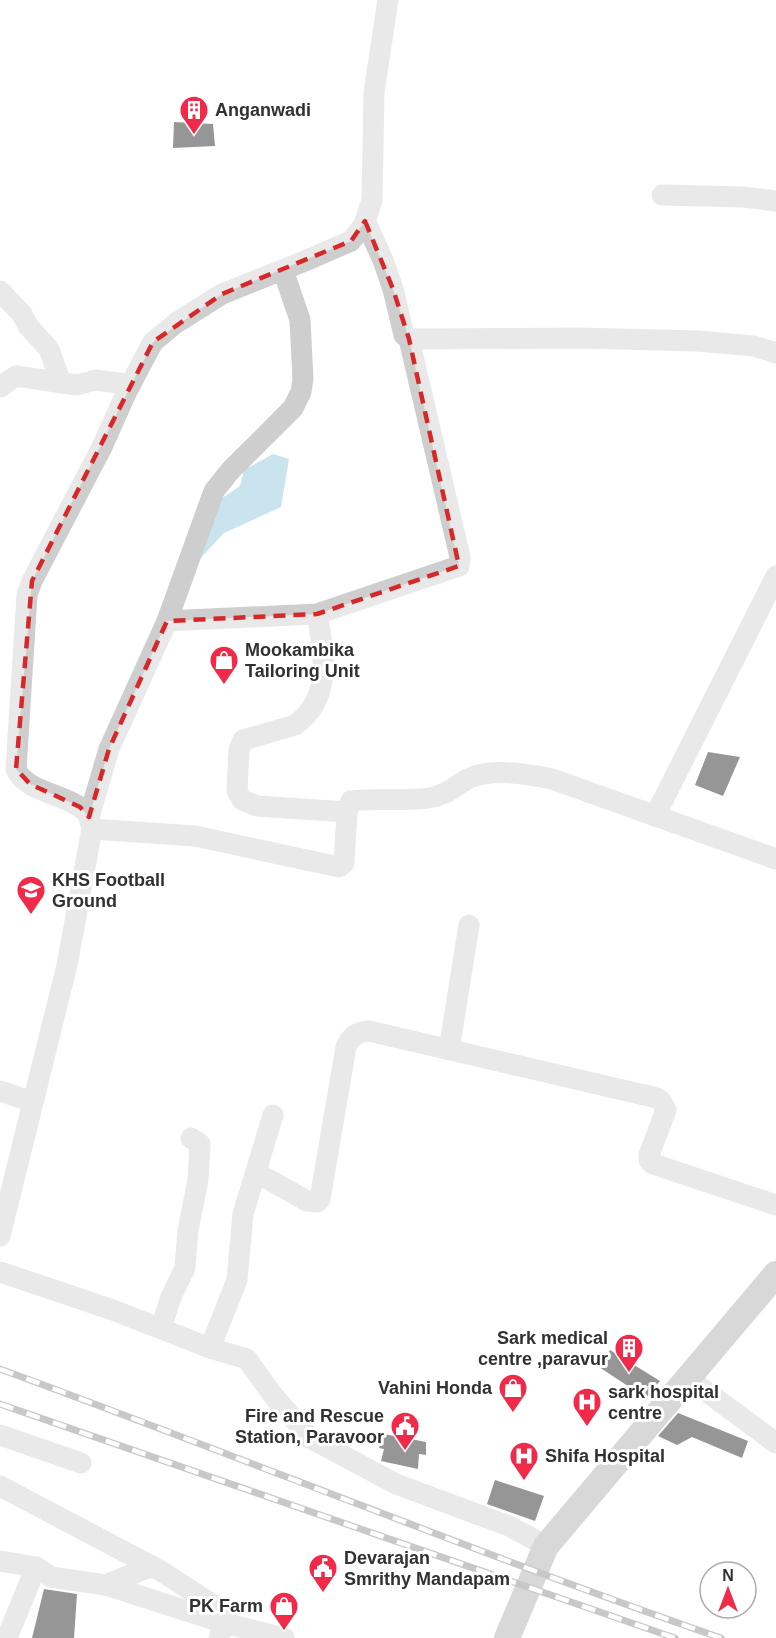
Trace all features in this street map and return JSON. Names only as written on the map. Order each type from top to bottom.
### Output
[{"type":"main road","points":[[507,1638],[546,1546],[776,1274]]},
{"type":"street","points":[[90,823],[80,807],[30,784],[18,774],[16,769],[27,595],[32,581],[102,447],[129,387],[153,342],[176,323],[222,294],[351,240],[365,221],[372,200],[374,92],[388,0]]},
{"type":"street","points":[[662,195],[744,197],[776,201]]},
{"type":"street","points":[[167,621],[317,614],[459,566],[460,557],[409,339],[404,334],[383,260],[365,221]]},
{"type":"street","points":[[0,1236],[67,965],[90,823],[109,749],[167,621],[214,491],[230,471],[293,408],[301,392],[303,379],[300,320],[282,270]]},
{"type":"street","points":[[0,291],[22,314],[28,326],[49,349],[61,383]]},
{"type":"street","points":[[409,339],[580,338],[697,341],[754,346],[776,353]]},
{"type":"street","points":[[0,387],[16,376],[77,385],[95,380],[119,383],[129,387]]},
{"type":"street","points":[[655,816],[776,576]]},
{"type":"street","points":[[317,614],[324,656],[324,674],[312,707],[295,725],[243,741],[239,750],[237,791],[242,800],[257,806],[347,812]]},
{"type":"street","points":[[90,823],[195,836],[339,867],[344,863],[347,812],[351,801],[427,798],[451,792],[470,778],[483,774],[515,773],[552,779],[776,859]]},
{"type":"street","points":[[449,1050],[468,925]]},
{"type":"street","points":[[257,1173],[307,1202],[317,1202],[320,1199],[346,1047],[355,1034],[369,1031],[657,1098],[666,1110],[649,1155],[649,1160],[653,1164],[776,1204]]},
{"type":"street","points":[[0,1091],[33,1102]]},
{"type":"street","points":[[210,1348],[237,1280],[243,1214],[273,1115]]},
{"type":"street","points":[[161,1328],[171,1297],[185,1268],[188,1230],[198,1180],[201,1144],[191,1138]]},
{"type":"street","points":[[0,1272],[161,1328],[210,1348],[247,1359],[272,1394],[310,1438],[396,1484],[509,1526],[546,1546]]},
{"type":"street","points":[[688,1378],[776,1443]]},
{"type":"street","points":[[0,1435],[81,1463]]},
{"type":"street","points":[[0,1486],[152,1566],[218,1608],[221,1631]]},
{"type":"street","points":[[0,1562],[36,1567],[51,1577],[106,1585],[221,1631],[284,1638]]},
{"type":"street","points":[[106,1585],[152,1566]]},
{"type":"street","points":[[7,1638],[36,1567]]},
{"type":"highlighted area","points":[[365,221],[393,289],[409,339],[459,566],[317,614],[167,621],[109,749],[89,817],[80,807],[30,784],[16,769],[32,581],[153,342],[222,294],[351,241]]},
{"type":"water","points":[[273,454],[289,459],[281,507],[224,533],[197,562],[222,498],[240,486],[244,470]]},
{"type":"building","name":"Anganwadi","points":[[174,122],[213,124],[215,146],[173,148]]},
{"type":"building","points":[[708,752],[740,757],[723,796],[695,785]]},
{"type":"building","name":"Sark medical centre ,paravur","points":[[610,1350],[660,1381],[646,1398],[599,1367]]},
{"type":"building","points":[[678,1413],[748,1441],[742,1458],[692,1437],[677,1445],[658,1436]]},
{"type":"building","name":"Fire and Rescue Station, Paravoor","points":[[384,1434],[426,1442],[426,1455],[419,1454],[418,1469],[381,1461],[384,1449],[379,1448]]},
{"type":"building","points":[[495,1480],[544,1496],[535,1521],[487,1504]]},
{"type":"building","points":[[44,1589],[77,1594],[74,1638],[32,1638]]},
{"type":"railway","points":[[0,1369],[540,1573],[721,1638]]},
{"type":"railway","points":[[0,1404],[675,1638]]},
{"type":"place","name":"Anganwadi","points":[[194,136]]},
{"type":"place","name":"Mookambika Tailoring Unit","points":[[224,686]]},
{"type":"place","name":"KHS Football Ground","points":[[31,916]]},
{"type":"place","name":"Sark medical centre ,paravur","points":[[629,1374]]},
{"type":"place","name":"Vahini Honda","points":[[513,1414]]},
{"type":"place","name":"sark hospital centre","points":[[587,1428]]},
{"type":"place","name":"Fire and Rescue Station, Paravoor","points":[[405,1452]]},
{"type":"place","name":"Shifa Hospital","points":[[524,1482]]},
{"type":"place","name":"Devarajan Smrithy Mandapam","points":[[323,1594]]},
{"type":"place","name":"PK Farm","points":[[284,1632]]}]
